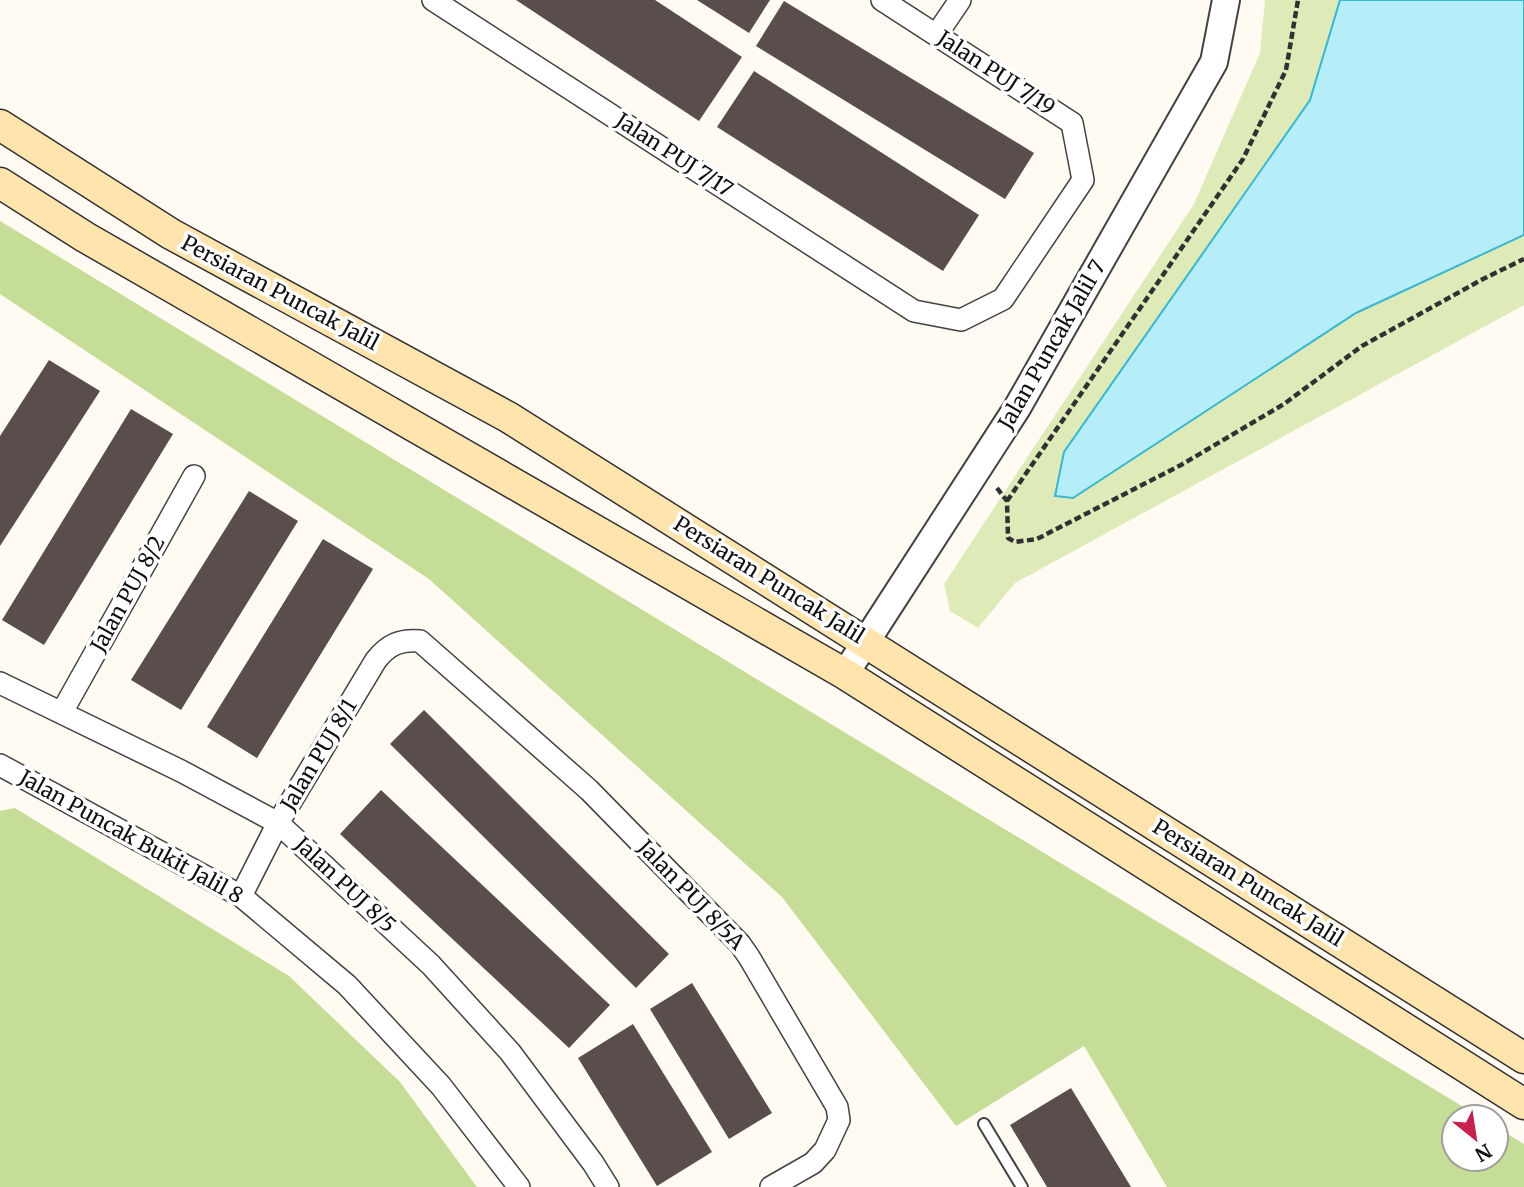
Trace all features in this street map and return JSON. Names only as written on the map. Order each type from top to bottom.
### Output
[{"type":"main road","name":"Persiaran Puncak Jalil","points":[[0,125],[171,234],[509,417],[1524,1058]]},
{"type":"main road","name":"Persiaran Puncak Jalil","points":[[0,183],[85,237],[845,674],[1524,1104]]},
{"type":"street","name":"Jalan PUJ 7/17","points":[[433,0],[914,311]]},
{"type":"street","name":"Jalan PUJ 7/19","points":[[882,0],[1072,123],[1083,180],[1003,299],[961,320],[914,311]]},
{"type":"street","points":[[937,34],[960,0]]},
{"type":"street","name":"Jalan Puncak Jalil 7","points":[[845,674],[1017,408],[1214,62],[1226,0]]},
{"type":"street","name":"Jalan PUJ 8/2","points":[[62,712],[194,476]]},
{"type":"street","name":"Jalan PUJ 8/1","points":[[242,895],[278,823],[384,650],[396,643],[419,641]]},
{"type":"street","name":"Jalan PUJ 8/5A","points":[[419,641],[589,790],[740,944],[749,957],[837,1107],[839,1120],[825,1150],[813,1163],[771,1187]]},
{"type":"street","name":"Jalan PUJ 8/5","points":[[0,682],[181,771],[278,823],[431,965],[510,1052],[608,1187]]},
{"type":"street","name":"Jalan Puncak Bukit Jalil 8","points":[[0,765],[242,895],[347,985],[441,1086],[519,1187]]},
{"type":"lane","points":[[984,1124],[1022,1187]]},
{"type":"path","points":[[1298,0],[1286,70],[1243,159],[1007,500],[1008,538],[1015,542],[1037,539],[1181,465],[1284,404],[1362,346],[1524,259]]},
{"type":"green space","points":[[1265,0],[1524,0],[1524,305],[1015,583],[978,628],[950,611],[944,584],[1194,204],[1260,53]]},
{"type":"green space","points":[[0,221],[1457,1103],[1440,1103],[1440,1173],[1510,1173],[1510,1136],[1524,1144],[1524,1187],[1167,1187],[1084,1046],[956,1126],[782,897],[429,579],[0,294]]},
{"type":"green space","points":[[15,808],[289,976],[400,1082],[477,1187],[0,1187],[0,811]]},
{"type":"water","points":[[1340,0],[1524,0],[1524,235],[1356,313],[1073,498],[1055,496],[1064,452],[1310,100]]},
{"type":"building","points":[[516,0],[655,0],[742,57],[699,121]]},
{"type":"building","points":[[697,0],[770,0],[749,33]]},
{"type":"building","points":[[784,1],[1034,153],[1005,199],[756,46]]},
{"type":"building","points":[[754,71],[979,215],[943,271],[717,127]]},
{"type":"building","points":[[49,360],[100,391],[0,546],[0,436]]},
{"type":"building","points":[[131,409],[173,434],[44,645],[2,620]]},
{"type":"building","points":[[249,491],[298,521],[181,710],[131,680]]},
{"type":"building","points":[[323,539],[373,569],[257,758],[207,727]]},
{"type":"building","points":[[424,710],[669,954],[636,988],[390,744]]},
{"type":"building","points":[[381,790],[610,1005],[569,1048],[340,834]]},
{"type":"building","points":[[692,983],[772,1113],[729,1139],[650,1009]]},
{"type":"building","points":[[633,1024],[712,1152],[657,1186],[578,1058]]},
{"type":"building","points":[[1071,1088],[1131,1187],[1047,1187],[1010,1125]]}]
